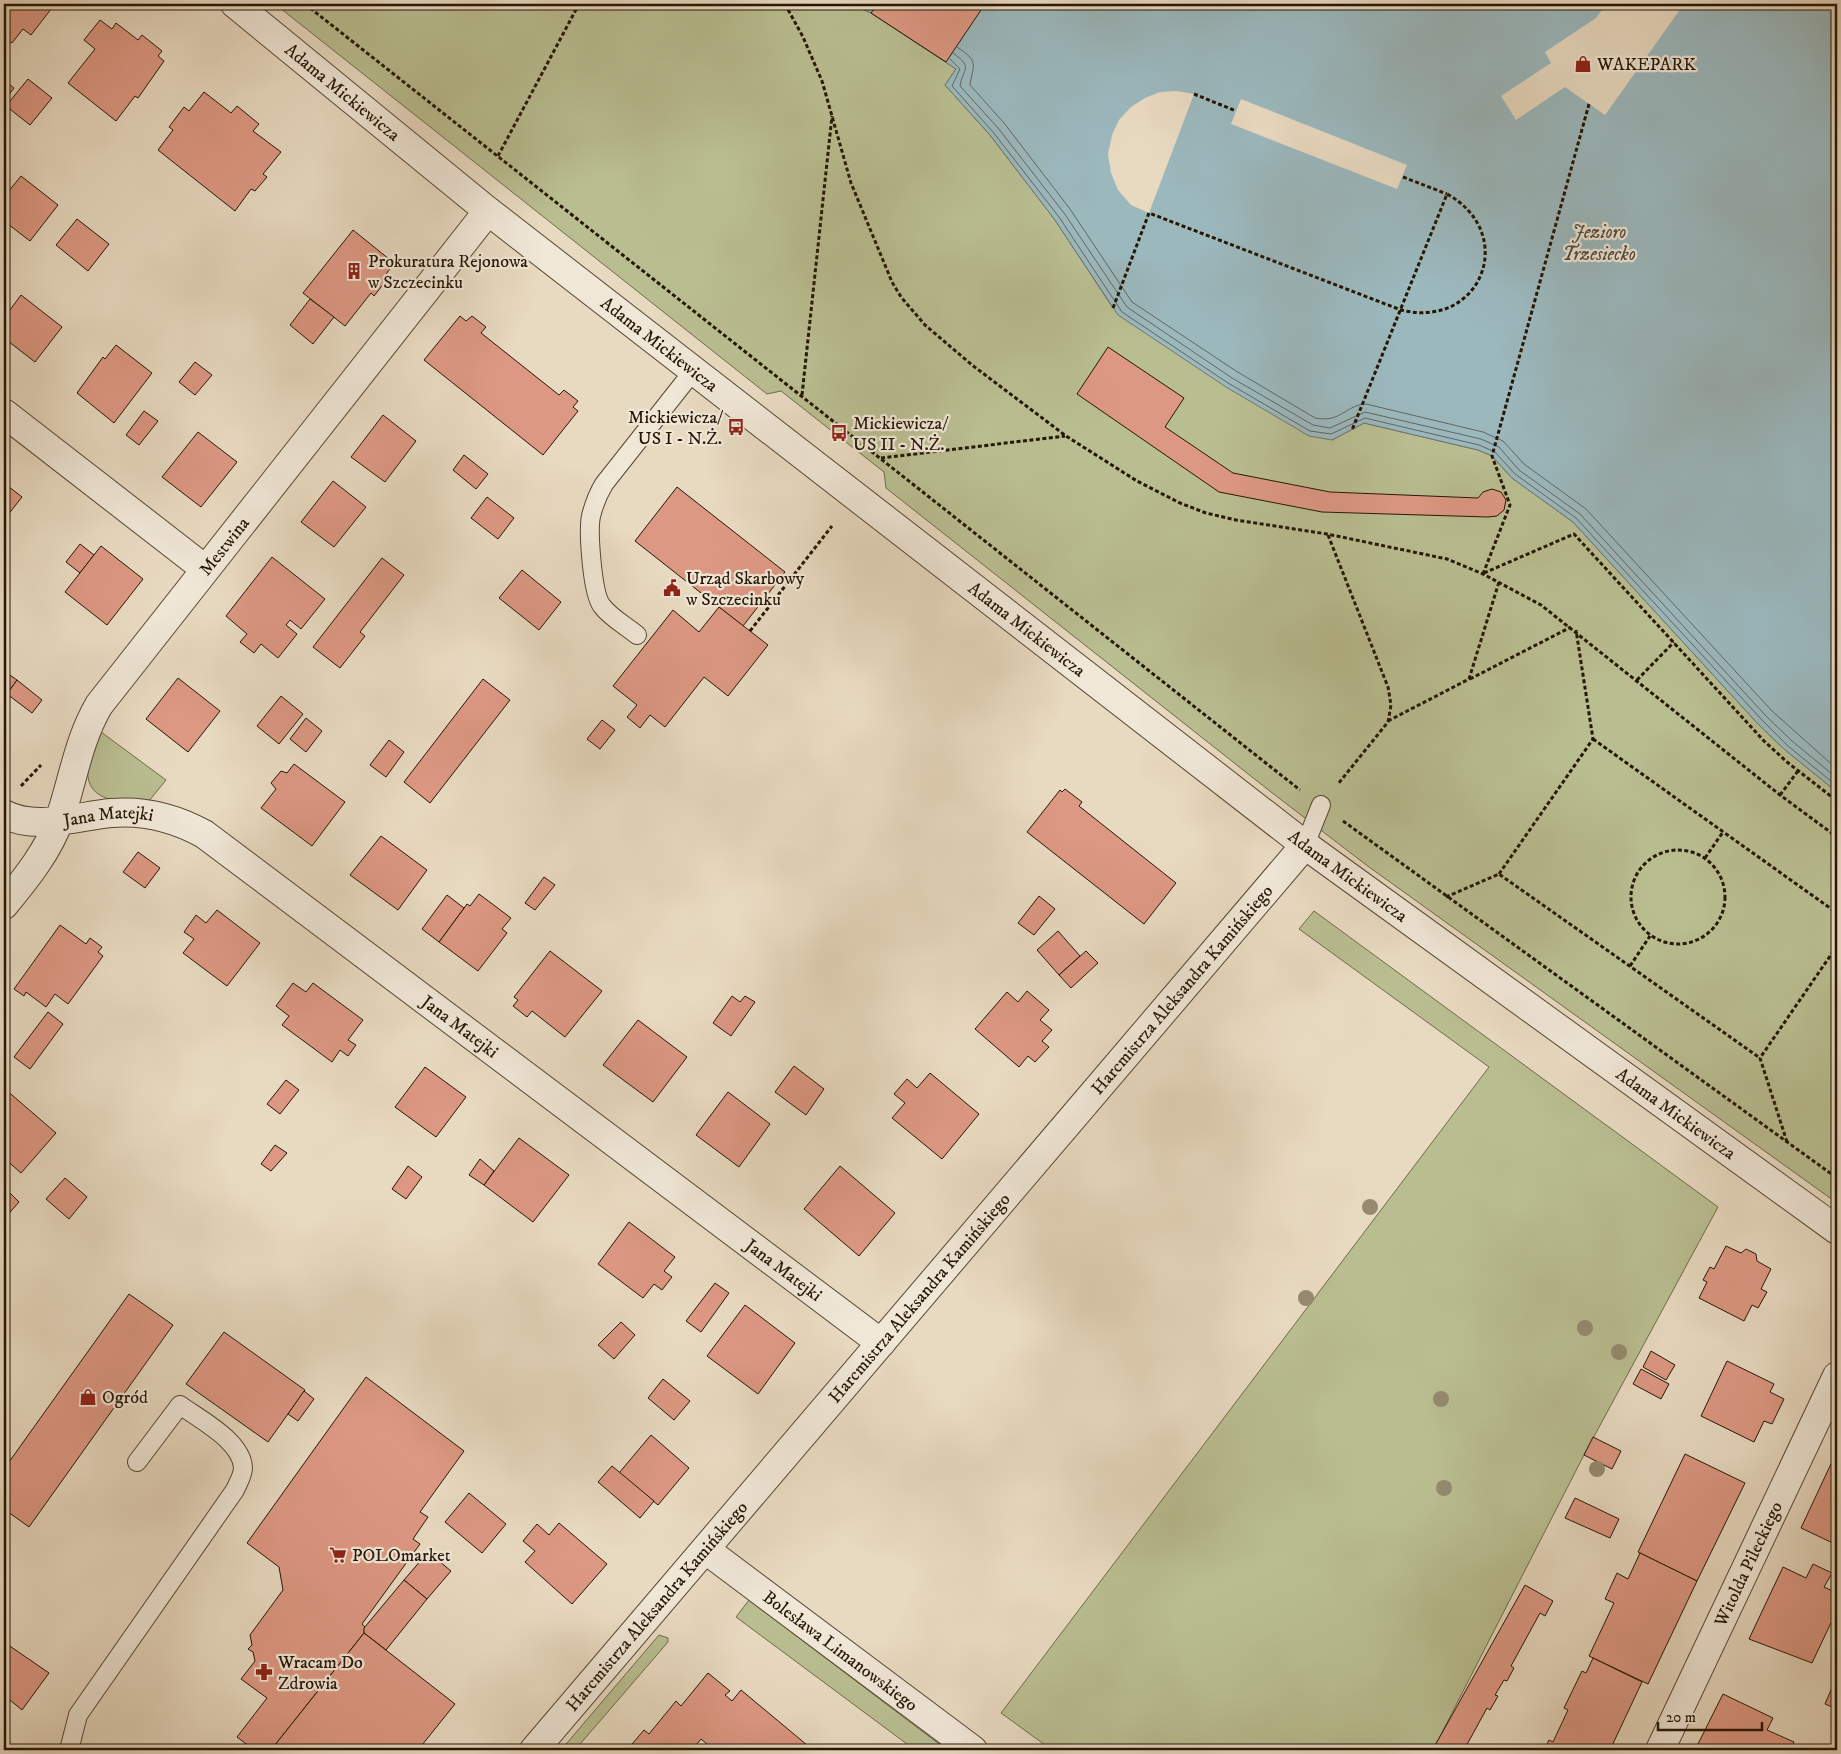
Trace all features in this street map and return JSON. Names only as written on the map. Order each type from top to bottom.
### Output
[{"type":"street","name":"Adama Mickiewicza","points":[[235,4],[488,211],[1305,845],[1837,1230]]},
{"type":"street","name":"Mestwina","points":[[4,905],[37,861],[60,820],[80,744],[99,705],[488,211]]},
{"type":"street","points":[[4,413],[205,569]]},
{"type":"street","name":"Jana Matejki","points":[[4,814],[22,820],[60,820],[112,813],[152,814],[172,819],[204,834],[881,1342]]},
{"type":"street","name":"Harcmistrza Aleksandra Kamińskiego","points":[[534,1750],[1305,845]]},
{"type":"street","name":"Witolda Pileckiego","points":[[1660,1750],[1837,1376]]},
{"type":"street","name":"Bolesława Limanowskiego","points":[[706,1550],[973,1750]]},
{"type":"lane","points":[[637,636],[602,606],[596,595],[593,582],[591,518],[595,499],[604,484],[694,370]]},
{"type":"lane","points":[[1305,845],[1322,805]]},
{"type":"lane","points":[[70,1750],[78,1715],[235,1490],[243,1468],[240,1456],[234,1445],[180,1405],[137,1462]]},
{"type":"path","points":[[305,4],[1322,805],[1446,897],[1837,1178]]},
{"type":"path","points":[[498,156],[579,4]]},
{"type":"path","points":[[785,4],[822,81],[852,183],[878,250],[901,297],[939,338],[1066,436],[1137,480],[1180,503],[1206,513],[1236,520],[1327,534],[1427,553],[1483,574],[1541,605],[1576,630],[1780,795],[1837,837]]},
{"type":"path","points":[[1194,94],[1236,111]]},
{"type":"path","points":[[1483,574],[1510,505],[1492,456],[1589,104]]},
{"type":"path","points":[[802,396],[832,113]]},
{"type":"path","points":[[1113,308],[1149,213],[1400,310],[1416,314],[1432,314],[1448,309],[1462,301],[1473,290],[1481,276],[1485,260],[1485,244],[1480,228],[1467,208],[1447,194],[1403,177]]},
{"type":"path","points":[[1352,430],[1447,194]]},
{"type":"path","points":[[881,458],[1066,436]]},
{"type":"path","points":[[750,631],[832,526]]},
{"type":"path","points":[[1327,534],[1388,687],[1391,704],[1388,722]]},
{"type":"path","points":[[1483,574],[1574,534],[1764,741],[1798,771],[1837,801]]},
{"type":"path","points":[[1469,679],[1499,582]]},
{"type":"path","points":[[1322,805],[1388,722],[1571,627]]},
{"type":"path","points":[[1446,897],[1499,874],[1593,739],[1576,630]]},
{"type":"path","points":[[1637,680],[1674,642]]},
{"type":"path","points":[[1593,739],[1837,912]]},
{"type":"path","points":[[1780,795],[1798,771]]},
{"type":"path","points":[[1705,858],[1724,832]]},
{"type":"path","points":[[1687,851],[1705,858],[1720,875],[1726,895],[1722,916],[1717,925],[1701,939],[1681,945],[1660,941],[1650,936],[1640,925],[1632,910],[1631,889],[1640,870],[1655,856],[1665,852],[1687,851]]},
{"type":"path","points":[[1499,874],[1760,1058],[1787,1142]]},
{"type":"path","points":[[1630,966],[1650,936]]},
{"type":"path","points":[[1760,1058],[1837,946]]},
{"type":"green space","points":[[275,4],[851,4],[871,13],[956,69],[945,85],[990,135],[1055,220],[1113,308],[1332,440],[1364,423],[1478,450],[1492,456],[1512,478],[1573,522],[1758,724],[1784,749],[1837,792],[1837,1203],[1369,867],[1271,792],[886,488],[884,472],[781,391],[767,394]]},
{"type":"green space","points":[[97,729],[166,780],[149,801],[116,801],[96,793],[88,777],[88,767]]},
{"type":"green space","points":[[1314,911],[1718,1207],[1584,1455],[1433,1750],[1052,1750],[1001,1713],[1489,1067],[1299,929]]},
{"type":"green space","points":[[749,1600],[947,1750],[915,1750],[736,1617]]},
{"type":"green space","points":[[659,1635],[668,1638],[668,1642],[575,1750],[561,1750]]},
{"type":"water","name":"Jezioro Trzesiecko","points":[[851,4],[1837,4],[1837,792],[1784,749],[1758,724],[1573,522],[1512,478],[1492,456],[1478,450],[1364,423],[1332,440],[1309,436],[1226,387],[1118,315],[1055,220],[990,135],[945,85],[956,69],[871,13]]},
{"type":"pier","points":[[1606,4],[1684,4],[1605,115],[1565,87],[1516,120],[1501,96],[1551,63],[1545,52],[1596,18]]},
{"type":"pier","points":[[1177,91],[1194,94],[1149,213],[1131,205],[1118,190],[1111,173],[1108,154],[1112,135],[1119,120],[1131,107],[1145,98],[1160,92]]},
{"type":"pier","points":[[1241,99],[1407,165],[1397,189],[1231,124]]},
{"type":"building","points":[[4,4],[55,4],[31,35],[23,29],[12,43],[4,37]]},
{"type":"building","points":[[878,4],[985,4],[946,62],[871,13]]},
{"type":"building","points":[[100,20],[112,29],[116,23],[138,40],[142,35],[162,51],[158,56],[164,61],[138,98],[135,96],[116,121],[68,83],[95,49],[84,40]]},
{"type":"building","points":[[28,79],[52,98],[30,125],[6,106]]},
{"type":"building","points":[[4,80],[14,88],[4,101]]},
{"type":"building","points":[[204,92],[231,113],[237,106],[259,124],[253,131],[281,152],[263,174],[267,177],[255,191],[251,189],[235,211],[158,150],[173,130],[169,127],[184,107],[189,111]]},
{"type":"building","points":[[21,176],[58,205],[30,241],[4,221],[4,197]]},
{"type":"building","points":[[77,219],[109,244],[88,271],[56,245]]},
{"type":"building","name":"Prokuratura Rejonowa w Szczecinku","points":[[353,230],[394,263],[382,280],[385,282],[374,296],[371,293],[345,326],[303,293]]},
{"type":"building","points":[[21,295],[62,327],[35,362],[4,338],[4,318]]},
{"type":"building","points":[[310,299],[334,317],[313,344],[290,325]]},
{"type":"building","points":[[460,316],[466,321],[472,316],[486,327],[481,333],[559,395],[564,390],[578,401],[573,407],[578,411],[543,455],[424,360]]},
{"type":"building","points":[[116,345],[152,373],[114,423],[77,393],[103,357],[105,359]]},
{"type":"building","points":[[1108,347],[1184,398],[1165,427],[1233,473],[1330,492],[1478,498],[1483,492],[1492,489],[1501,492],[1506,500],[1504,510],[1497,516],[1488,517],[1322,512],[1219,492],[1077,394]]},
{"type":"building","points":[[195,362],[212,375],[195,395],[179,382]]},
{"type":"building","points":[[144,411],[158,421],[139,445],[126,435]]},
{"type":"building","points":[[383,415],[416,441],[385,482],[351,457]]},
{"type":"building","points":[[198,432],[237,462],[201,507],[162,477]]},
{"type":"building","points":[[464,455],[488,474],[476,489],[453,470]]},
{"type":"building","points":[[333,481],[366,507],[334,547],[301,522]]},
{"type":"building","points":[[4,483],[22,497],[4,520]]},
{"type":"building","points":[[677,487],[785,572],[743,626],[635,541]]},
{"type":"building","points":[[487,497],[514,518],[498,539],[471,518]]},
{"type":"building","points":[[80,544],[94,555],[80,573],[66,562]]},
{"type":"building","points":[[101,546],[143,579],[107,625],[65,592]]},
{"type":"building","points":[[272,557],[325,599],[301,629],[290,620],[286,625],[297,634],[278,658],[261,644],[254,653],[240,642],[247,634],[226,616]]},
{"type":"building","points":[[382,558],[404,575],[360,632],[365,636],[340,668],[313,647]]},
{"type":"building","points":[[522,570],[561,602],[539,630],[499,598]]},
{"type":"building","points":[[719,607],[768,645],[728,696],[704,677],[665,727],[650,715],[640,728],[627,717],[637,705],[613,686],[673,610],[699,632]]},
{"type":"building","points":[[4,671],[17,680],[4,698]]},
{"type":"building","points":[[178,678],[220,711],[188,752],[146,719]]},
{"type":"building","points":[[483,679],[510,700],[430,803],[404,782]]},
{"type":"building","points":[[17,680],[42,700],[32,713],[7,694]]},
{"type":"building","points":[[281,696],[303,714],[279,744],[257,726]]},
{"type":"building","points":[[306,718],[322,731],[306,752],[290,739]]},
{"type":"building","points":[[602,720],[615,730],[600,749],[587,739]]},
{"type":"building","points":[[389,740],[404,752],[386,777],[370,765]]},
{"type":"building","points":[[294,764],[345,802],[312,846],[261,808],[276,789],[271,783],[281,771],[287,773]]},
{"type":"building","points":[[1065,789],[1082,802],[1079,806],[1176,883],[1144,924],[1027,832],[1060,790],[1062,792]]},
{"type":"building","points":[[381,836],[427,870],[398,910],[350,875]]},
{"type":"building","points":[[138,852],[160,868],[145,888],[123,872]]},
{"type":"building","points":[[544,877],[555,885],[535,910],[525,903]]},
{"type":"building","points":[[479,894],[511,918],[502,929],[507,933],[478,971],[439,942],[467,904],[470,906]]},
{"type":"building","points":[[447,895],[464,908],[439,942],[422,929]]},
{"type":"building","points":[[1039,896],[1055,909],[1034,935],[1018,923]]},
{"type":"building","points":[[217,910],[260,943],[227,986],[183,953],[194,939],[184,932],[196,915],[206,923]]},
{"type":"building","points":[[60,925],[86,944],[90,938],[102,947],[98,952],[103,956],[68,1004],[55,994],[46,1007],[26,992],[24,996],[14,989]]},
{"type":"building","points":[[1058,931],[1080,956],[1059,975],[1037,950]]},
{"type":"building","points":[[550,951],[602,991],[565,1037],[532,1011],[527,1017],[513,1006],[518,1000],[514,997]]},
{"type":"building","points":[[1086,951],[1098,963],[1071,988],[1059,975]]},
{"type":"building","points":[[293,983],[306,992],[313,983],[363,1020],[348,1040],[356,1045],[348,1056],[340,1050],[332,1062],[282,1025],[289,1016],[276,1006]]},
{"type":"building","points":[[1027,991],[1049,1010],[1040,1020],[1052,1030],[1042,1041],[1049,1047],[1035,1062],[1028,1056],[1019,1067],[975,1029],[1007,992],[1018,1002]]},
{"type":"building","points":[[732,996],[740,1002],[745,996],[755,1002],[731,1036],[713,1023]]},
{"type":"building","points":[[48,1012],[63,1024],[30,1069],[14,1057]]},
{"type":"building","points":[[638,1020],[687,1057],[653,1102],[603,1065]]},
{"type":"building","points":[[794,1066],[824,1089],[806,1115],[775,1092]]},
{"type":"building","points":[[425,1067],[466,1097],[436,1137],[395,1107]]},
{"type":"building","points":[[930,1073],[979,1114],[942,1159],[892,1118],[905,1103],[894,1094],[907,1079],[917,1088]]},
{"type":"building","points":[[286,1080],[299,1090],[280,1114],[267,1104]]},
{"type":"building","points":[[5,1089],[56,1133],[21,1173],[4,1158]]},
{"type":"building","points":[[728,1092],[770,1124],[739,1167],[696,1135]]},
{"type":"building","points":[[519,1138],[569,1175],[533,1222],[484,1185]]},
{"type":"building","points":[[275,1145],[287,1153],[271,1171],[261,1164]]},
{"type":"building","points":[[480,1159],[494,1171],[484,1185],[469,1175]]},
{"type":"building","points":[[408,1166],[422,1177],[406,1199],[392,1189]]},
{"type":"building","points":[[840,1166],[895,1213],[859,1256],[804,1209]]},
{"type":"building","points":[[65,1178],[87,1197],[69,1219],[46,1199]]},
{"type":"building","points":[[7,1190],[19,1202],[4,1219],[4,1193]]},
{"type":"building","points":[[629,1222],[675,1257],[664,1271],[672,1277],[662,1290],[654,1284],[643,1298],[598,1264]]},
{"type":"building","points":[[1726,1246],[1741,1253],[1746,1249],[1756,1254],[1757,1261],[1771,1269],[1761,1289],[1767,1292],[1758,1308],[1752,1305],[1744,1321],[1699,1298],[1707,1282],[1703,1280],[1710,1267],[1714,1269]]},
{"type":"building","points":[[715,1283],[729,1293],[701,1332],[686,1321]]},
{"type":"building","name":"Ogród","points":[[129,1294],[173,1325],[29,1527],[4,1509],[4,1469]]},
{"type":"building","points":[[745,1305],[795,1343],[758,1394],[707,1356]]},
{"type":"building","points":[[621,1322],[635,1335],[614,1359],[598,1345]]},
{"type":"building","points":[[224,1332],[305,1390],[268,1442],[186,1384]]},
{"type":"building","points":[[1651,1351],[1675,1365],[1666,1380],[1643,1367]]},
{"type":"building","points":[[1727,1361],[1774,1384],[1770,1392],[1784,1399],[1772,1424],[1764,1421],[1754,1442],[1701,1416]]},
{"type":"building","points":[[1641,1369],[1669,1384],[1661,1399],[1633,1384]]},
{"type":"building","name":"POLOmarket","points":[[366,1377],[464,1451],[420,1512],[428,1517],[413,1539],[420,1544],[362,1624],[365,1627],[364,1633],[271,1750],[254,1750],[237,1737],[267,1698],[241,1679],[255,1661],[253,1652],[248,1649],[252,1645],[250,1635],[283,1590],[279,1567],[247,1543]]},
{"type":"building","points":[[663,1379],[690,1401],[674,1420],[648,1398]]},
{"type":"building","points":[[304,1391],[314,1399],[298,1421],[288,1414]]},
{"type":"building","points":[[651,1435],[689,1468],[658,1505],[619,1473]]},
{"type":"building","points":[[1593,1437],[1621,1451],[1612,1469],[1584,1455]]},
{"type":"building","points":[[1837,1451],[1837,1545],[1801,1528]]},
{"type":"building","points":[[1685,1454],[1745,1483],[1697,1581],[1638,1552]]},
{"type":"building","points":[[612,1466],[654,1501],[640,1518],[598,1482]]},
{"type":"building","points":[[469,1493],[506,1524],[482,1553],[445,1522]]},
{"type":"building","points":[[1575,1498],[1619,1519],[1610,1538],[1565,1518]]},
{"type":"building","points":[[559,1523],[607,1564],[572,1604],[525,1562],[535,1551],[523,1541],[537,1524],[549,1535]]},
{"type":"building","points":[[428,1552],[451,1571],[427,1599],[404,1580]]},
{"type":"building","points":[[1640,1553],[1697,1581],[1648,1684],[1589,1656],[1614,1603],[1605,1599],[1617,1573],[1628,1579]]},
{"type":"building","points":[[1813,1564],[1832,1573],[1824,1587],[1837,1593],[1837,1610],[1812,1663],[1749,1639],[1783,1567],[1806,1578]]},
{"type":"building","points":[[404,1580],[427,1599],[386,1650],[364,1633],[364,1628]]},
{"type":"building","points":[[1525,1585],[1553,1601],[1545,1616],[1540,1613],[1511,1666],[1514,1668],[1507,1681],[1504,1680],[1495,1695],[1498,1696],[1490,1710],[1487,1708],[1464,1750],[1433,1749]]},
{"type":"building","points":[[364,1633],[455,1704],[418,1750],[271,1750]]},
{"type":"building","points":[[4,1642],[49,1673],[22,1710],[4,1695]]},
{"type":"building","points":[[1593,1658],[1642,1682],[1610,1750],[1544,1750],[1549,1740],[1553,1742],[1568,1710],[1564,1708],[1582,1671],[1586,1673]]},
{"type":"building","points":[[708,1673],[730,1691],[725,1695],[732,1701],[741,1690],[813,1750],[714,1750],[701,1739],[692,1750],[627,1750],[644,1730],[649,1734],[676,1701],[681,1706]]},
{"type":"building","points":[[1837,1676],[1837,1709],[1825,1704]]},
{"type":"building","points":[[1723,1694],[1773,1718],[1767,1730],[1794,1742],[1791,1750],[1695,1750]]},
{"type":"place","name":"WAKEPARK","points":[[1583,64]]},
{"type":"place","name":"Prokuratura Rejonowa w Szczecinku","points":[[354,271]]},
{"type":"place","name":"Mickiewicza/ US I - N.Ż.","points":[[736,427]]},
{"type":"place","name":"Mickiewicza/ US II - N.Ż.","points":[[839,433]]},
{"type":"place","name":"Urząd Skarbowy w Szczecinku","points":[[672,588]]},
{"type":"place","name":"Ogród","points":[[88,1397]]},
{"type":"place","name":"POLOmarket","points":[[338,1555]]},
{"type":"place","name":"Wracam Do Zdrowia","points":[[264,1672]]}]
